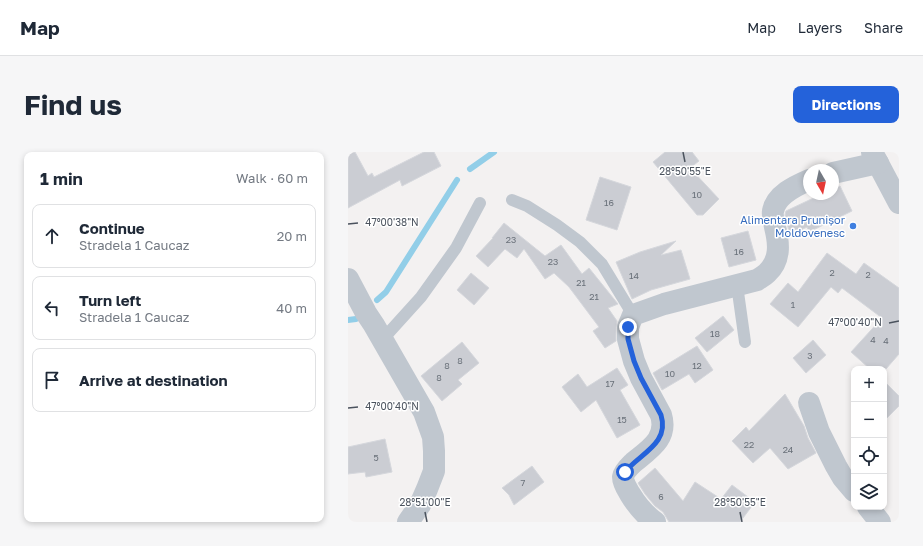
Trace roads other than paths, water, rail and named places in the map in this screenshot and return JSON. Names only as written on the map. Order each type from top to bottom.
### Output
[{"type":"street","points":[[839,171],[875,157],[899,203]]},
{"type":"street","points":[[655,522],[637,504],[625,486],[623,479],[625,472],[629,467],[656,443],[661,436],[663,428],[661,415],[641,378],[634,361],[628,339],[628,327],[632,315],[664,304],[757,280],[768,273],[776,261],[778,250],[778,240],[772,212],[777,200],[803,183]]},
{"type":"street","points":[[348,279],[366,313],[424,412],[433,438],[434,471],[420,504],[408,522]]},
{"type":"street","points":[[809,403],[819,432],[832,459],[843,478],[851,487]]},
{"type":"street","points":[[870,510],[880,522]]},
{"type":"lane","points":[[512,200],[527,206],[580,242],[602,264],[632,315]]},
{"type":"lane","points":[[378,332],[421,297],[456,248],[480,203]]},
{"type":"lane","points":[[737,285],[746,342]]},
{"type":"waterway","points":[[470,169],[494,152]]},
{"type":"waterway","points":[[377,300],[386,292],[457,180]]},
{"type":"waterway","points":[[348,320],[356,319]]},
{"type":"place","name":"Alimentara Prunișor Moldovenesc","points":[[853,226]]}]
